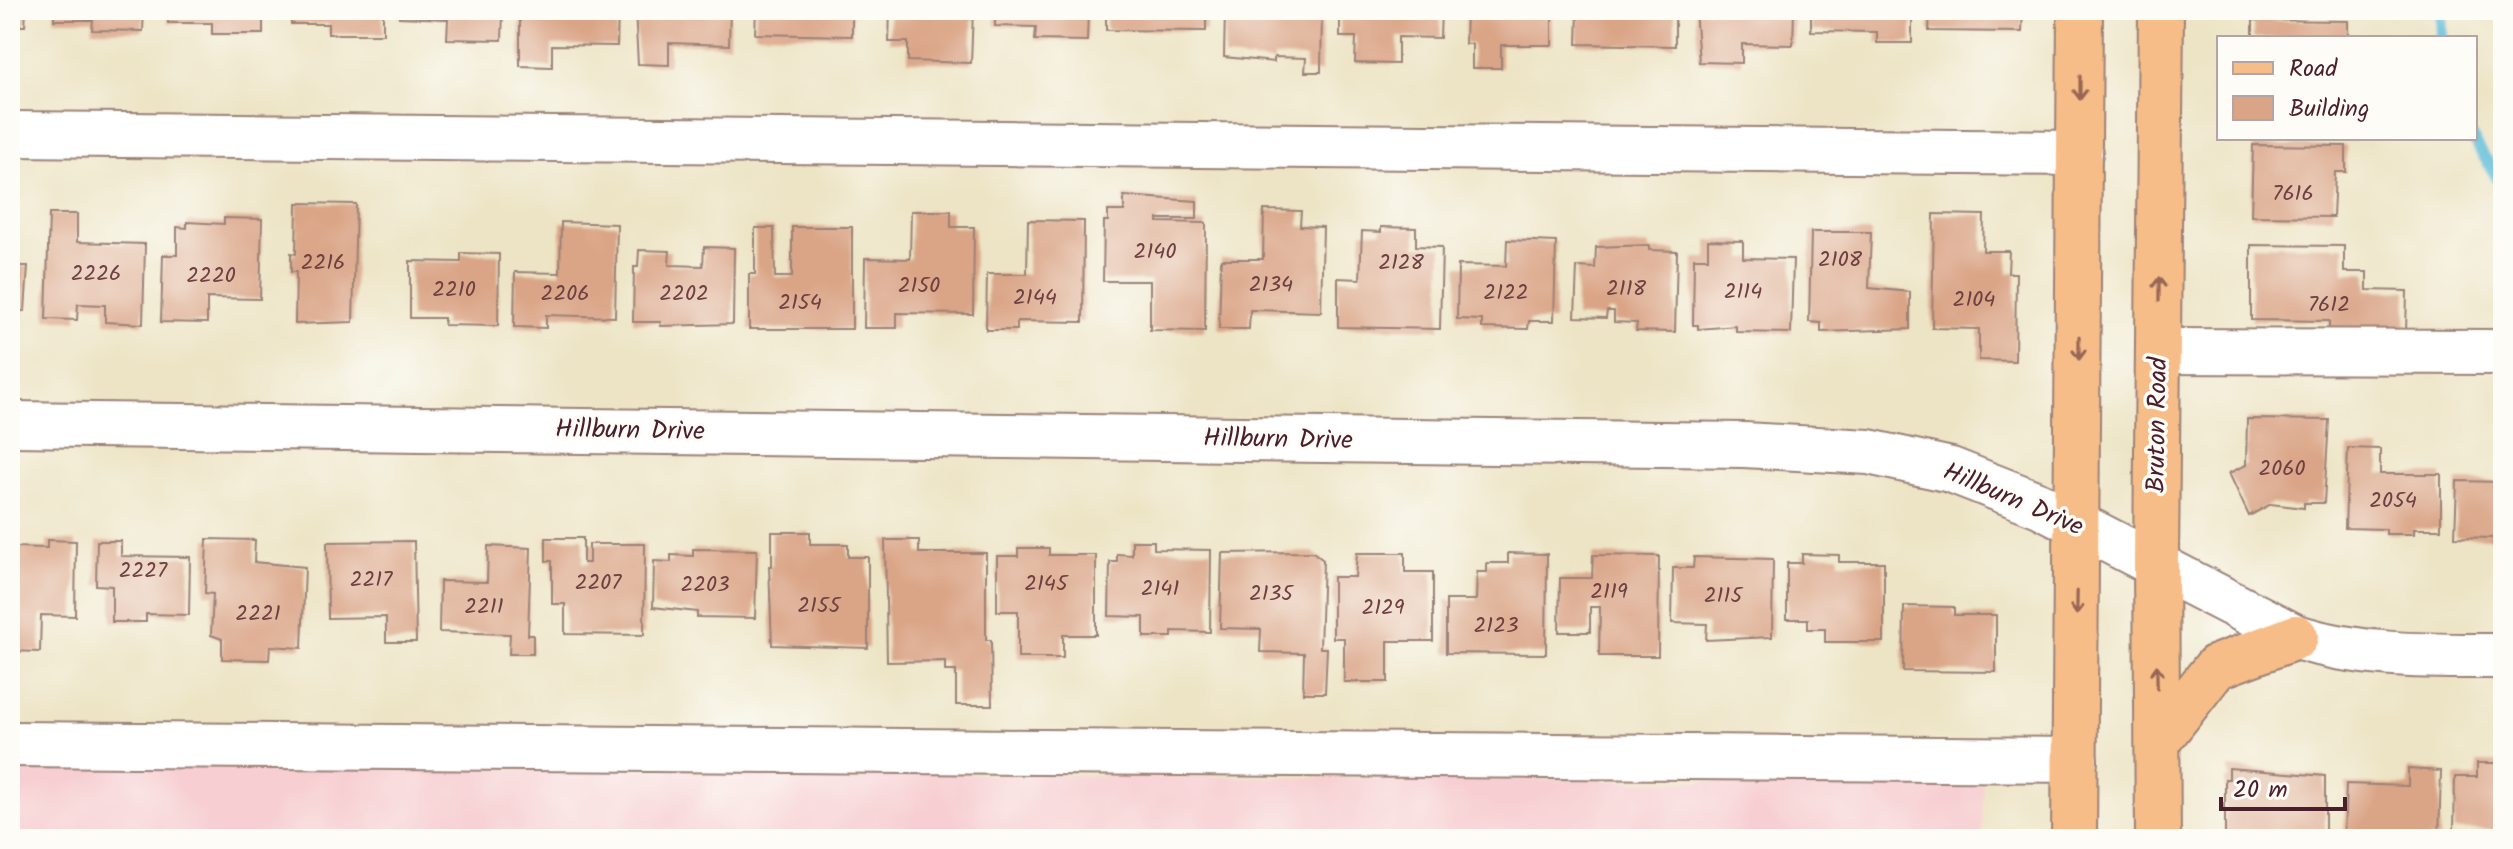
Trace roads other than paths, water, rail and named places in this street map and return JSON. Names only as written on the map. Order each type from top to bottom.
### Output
[{"type":"main road","points":[[2074,839],[2080,10]]},
{"type":"main road","name":"Bruton Road","points":[[2158,839],[2156,563],[2161,10]]},
{"type":"main road","points":[[2158,741],[2216,667],[2296,637]]},
{"type":"street","points":[[10,134],[2080,153]]},
{"type":"street","points":[[2158,351],[2503,352]]},
{"type":"street","name":"Hillburn Drive","points":[[10,424],[1744,445],[1869,452],[1951,470],[2040,505],[2296,637],[2337,650],[2503,656]]},
{"type":"street","points":[[10,744],[2075,760]]},
{"type":"waterway","points":[[2441,10],[2442,36]]},
{"type":"waterway","points":[[2473,140],[2503,186]]}]
